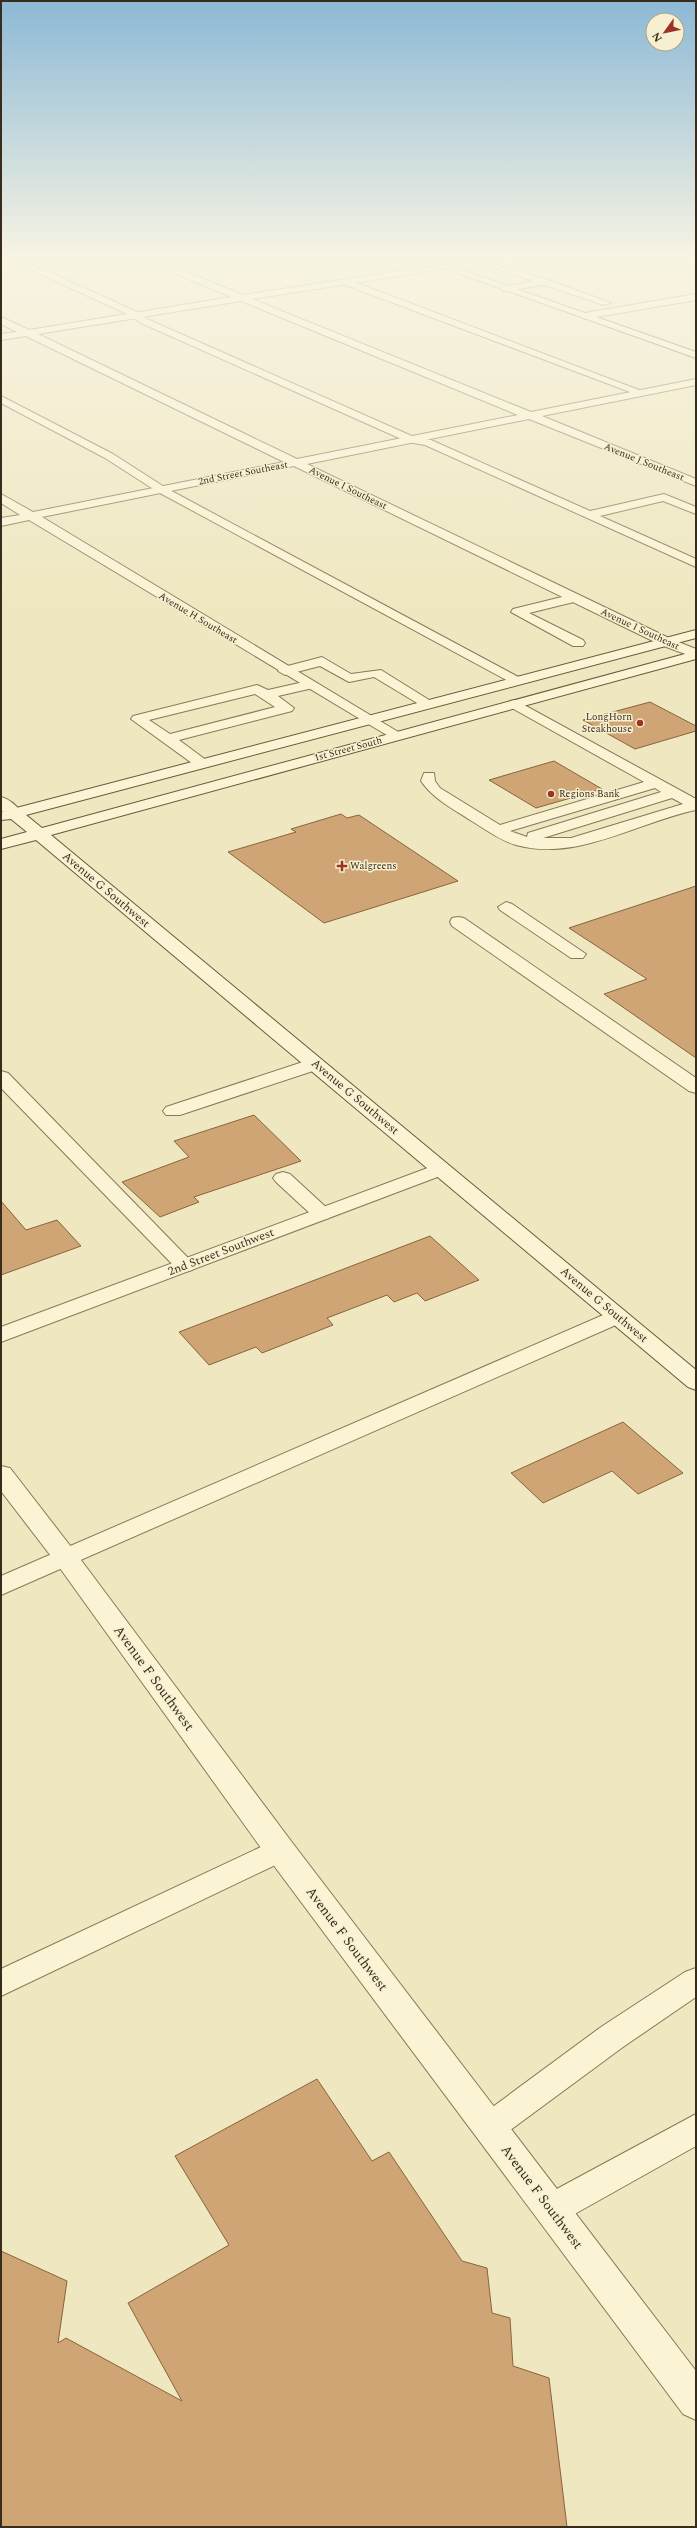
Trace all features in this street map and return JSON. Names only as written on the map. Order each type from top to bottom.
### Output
[{"type":"street","name":"Avenue I Southeast","points":[[122,378],[574,598],[696,655]]},
{"type":"street","name":"Avenue J Southeast","points":[[439,378],[696,483]]},
{"type":"street","name":"2nd Street Southeast","points":[[1,522],[696,382]]},
{"type":"street","name":"Avenue H Southeast","points":[[1,498],[285,671],[395,736]]},
{"type":"street","points":[[5,811],[201,763],[365,719],[696,634]]},
{"type":"street","name":"1st Street South","points":[[1,844],[696,655]]},
{"type":"street","name":"Avenue G Southwest","points":[[5,811],[39,834],[696,1382]]},
{"type":"street","name":"2nd Street Southwest","points":[[1,1335],[441,1169]]},
{"type":"street","name":"Avenue F Southwest","points":[[1,1474],[66,1558],[280,1850],[696,2401]]},
{"type":"lane","points":[[272,378],[412,440],[427,442],[696,563]]},
{"type":"lane","points":[[602,378],[642,393]]},
{"type":"lane","points":[[1,399],[109,456],[162,490],[517,680]]},
{"type":"lane","points":[[588,515],[664,497],[696,511]]},
{"type":"lane","points":[[574,598],[517,612],[578,643]]},
{"type":"lane","points":[[285,671],[322,662],[349,678],[376,673],[427,703]]},
{"type":"lane","points":[[266,695],[308,684]]},
{"type":"lane","points":[[167,739],[288,708],[257,689],[138,719],[201,763]]},
{"type":"lane","points":[[515,704],[673,793]]},
{"type":"lane","points":[[429,776],[428,781],[435,791],[504,833],[539,843],[572,843],[673,793]]},
{"type":"lane","points":[[504,833],[673,793]]},
{"type":"lane","points":[[504,833],[673,793]]},
{"type":"lane","points":[[506,907],[577,954]]},
{"type":"lane","points":[[458,922],[696,1088]]},
{"type":"lane","points":[[173,1111],[315,1064]]},
{"type":"lane","points":[[1,1077],[185,1266]]},
{"type":"lane","points":[[283,1178],[322,1214]]},
{"type":"lane","points":[[1,1586],[617,1316]]},
{"type":"lane","points":[[1,1983],[280,1850]]},
{"type":"lane","points":[[490,2127],[612,2037],[696,1982]]},
{"type":"lane","points":[[552,2209],[696,2130]]},
{"type":"building","name":"LongHorn Steakhouse","points":[[650,702],[696,726],[696,731],[635,749],[583,720]]},
{"type":"building","name":"Regions Bank","points":[[554,761],[602,789],[536,808],[489,780]]},
{"type":"building","name":"Walgreens","points":[[341,814],[347,818],[359,815],[458,881],[324,923],[228,852],[296,832],[291,829]]},
{"type":"building","points":[[696,886],[696,1058],[604,994],[647,979],[569,928]]},
{"type":"building","points":[[254,1115],[301,1161],[194,1197],[199,1202],[160,1217],[122,1182],[189,1157],[174,1141]]},
{"type":"building","points":[[1,1201],[26,1230],[57,1220],[81,1246],[1,1275]]},
{"type":"building","points":[[430,1236],[479,1280],[425,1301],[417,1293],[394,1302],[387,1295],[327,1318],[333,1325],[262,1353],[256,1347],[209,1365],[179,1332]]},
{"type":"building","points":[[623,1422],[683,1473],[638,1494],[612,1471],[543,1503],[511,1473]]},
{"type":"building","points":[[317,2079],[372,2161],[389,2152],[462,2261],[487,2268],[492,2313],[510,2318],[513,2366],[549,2378],[567,2527],[1,2527],[1,2251],[67,2281],[58,2343],[66,2338],[182,2401],[128,2303],[229,2245],[175,2156]]},
{"type":"place","name":"LongHorn Steakhouse","points":[[640,723]]},
{"type":"place","name":"Regions Bank","points":[[551,794]]},
{"type":"place","name":"Walgreens","points":[[342,866]]}]
